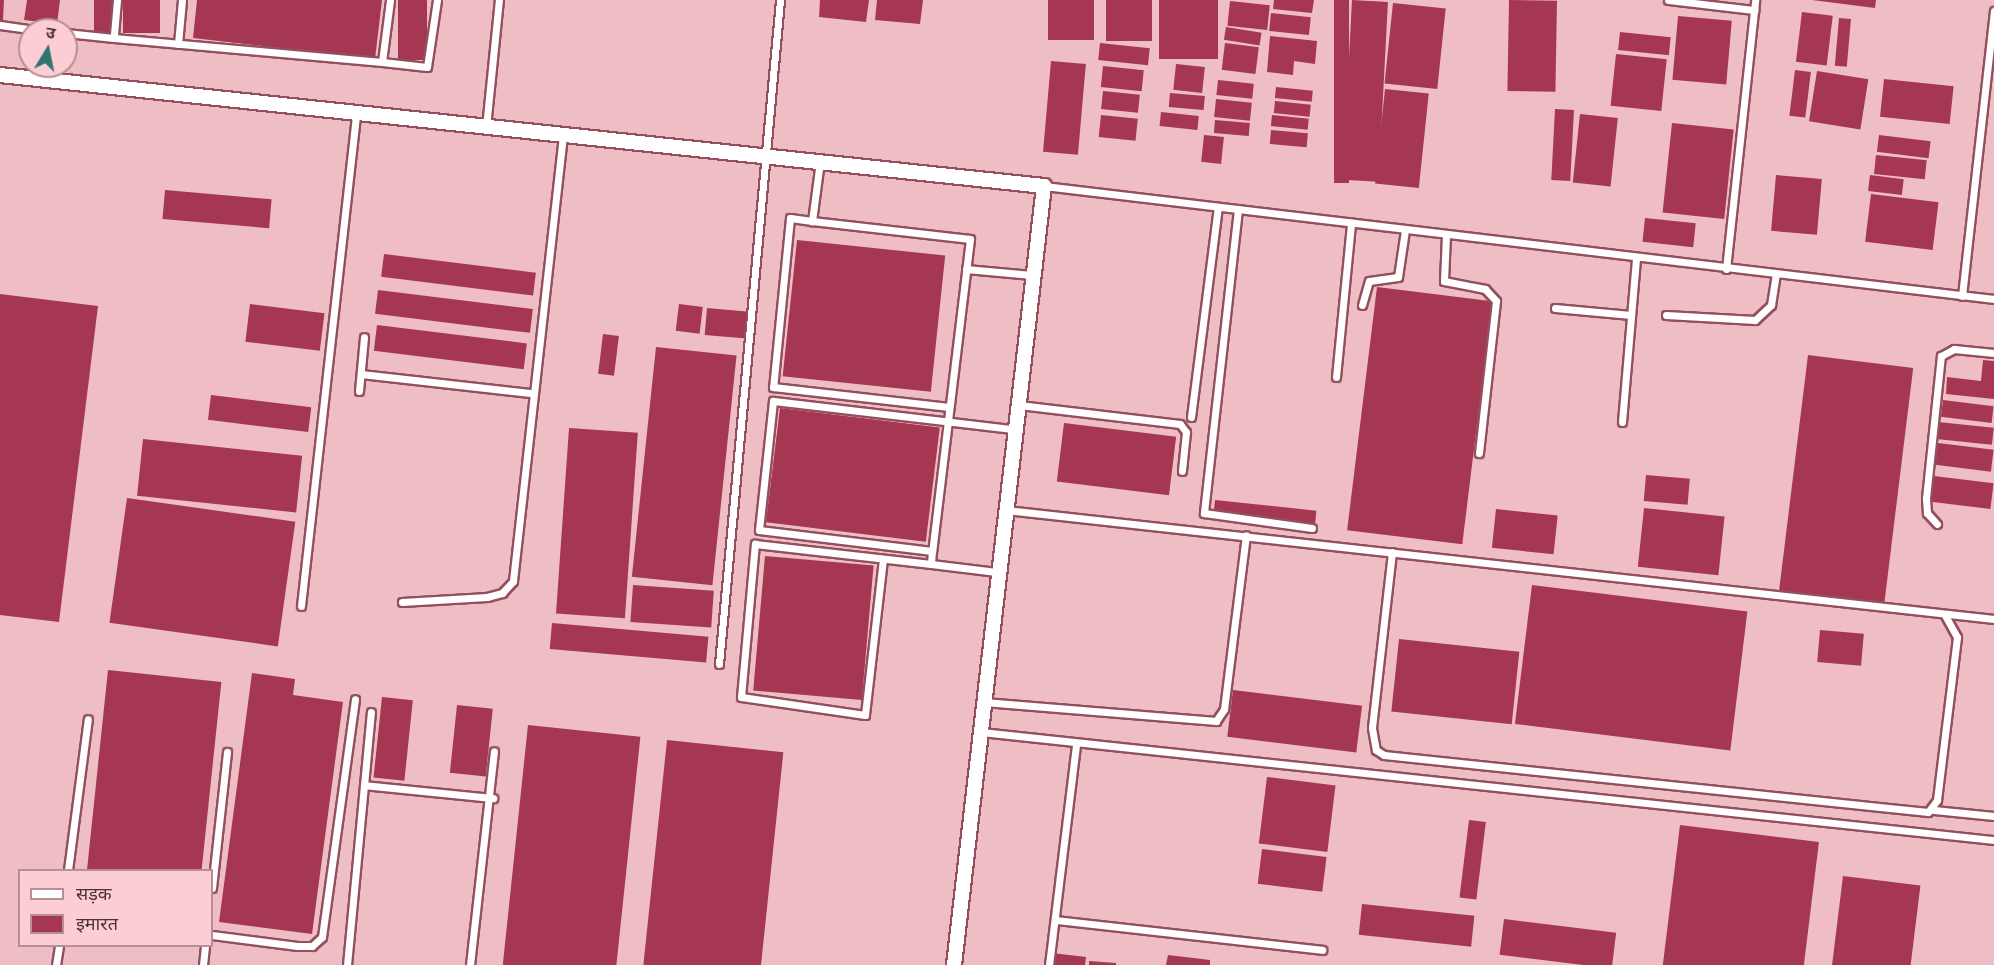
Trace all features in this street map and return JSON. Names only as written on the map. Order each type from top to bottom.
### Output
[{"type":"street","points":[[0,75],[356,115],[768,155],[1044,186],[1013,429],[954,965]]},
{"type":"lane","points":[[114,38],[117,0]]},
{"type":"lane","points":[[178,44],[182,0]]},
{"type":"lane","points":[[382,62],[390,0]]},
{"type":"lane","points":[[78,34],[427,67],[437,0]]},
{"type":"lane","points":[[486,127],[500,0]]},
{"type":"lane","points":[[719,664],[768,155],[780,0]]},
{"type":"lane","points":[[1668,0],[1754,10]]},
{"type":"lane","points":[[1726,269],[1755,0]]},
{"type":"lane","points":[[1962,296],[1994,11]]},
{"type":"lane","points":[[0,26],[18,28]]},
{"type":"lane","points":[[301,606],[356,115]]},
{"type":"lane","points":[[402,602],[463,600],[509,588],[530,393],[563,134]]},
{"type":"lane","points":[[812,221],[820,161]]},
{"type":"lane","points":[[1044,186],[1776,275],[1994,299]]},
{"type":"lane","points":[[1191,417],[1218,207]]},
{"type":"lane","points":[[1238,209],[1204,513],[1312,528]]},
{"type":"lane","points":[[931,564],[970,239],[790,218],[773,387],[949,407]]},
{"type":"lane","points":[[1336,377],[1351,223]]},
{"type":"lane","points":[[1362,305],[1369,281],[1398,276],[1405,230]]},
{"type":"lane","points":[[1446,235],[1444,281],[1485,289],[1496,301],[1479,453]]},
{"type":"lane","points":[[1622,422],[1636,258]]},
{"type":"lane","points":[[966,269],[1032,275]]},
{"type":"lane","points":[[1666,315],[1755,320],[1771,305],[1776,275]]},
{"type":"lane","points":[[1555,308],[1631,315]]},
{"type":"lane","points":[[359,391],[364,337]]},
{"type":"lane","points":[[1937,524],[1927,513],[1926,498],[1941,356],[1954,349],[1994,353]]},
{"type":"lane","points":[[361,374],[530,393]]},
{"type":"lane","points":[[932,551],[759,530],[773,401],[1013,429]]},
{"type":"lane","points":[[1016,404],[1180,424],[1186,432],[1182,471]]},
{"type":"lane","points":[[1004,510],[1994,619]]},
{"type":"lane","points":[[984,702],[1216,721],[1224,709],[1246,535]]},
{"type":"lane","points":[[884,559],[865,715],[741,697],[755,544],[997,572]]},
{"type":"lane","points":[[1392,552],[1372,729],[1376,750],[1384,755],[1915,813],[1934,810],[1994,816]]},
{"type":"lane","points":[[1934,810],[1957,637],[1945,615]]},
{"type":"lane","points":[[213,935],[297,946],[312,946],[322,937],[355,699]]},
{"type":"lane","points":[[347,965],[371,712]]},
{"type":"lane","points":[[68,869],[88,719]]},
{"type":"lane","points":[[981,732],[1076,744],[1994,840]]},
{"type":"lane","points":[[1049,965],[1076,744]]},
{"type":"lane","points":[[470,965],[493,798],[494,751]]},
{"type":"lane","points":[[213,879],[227,752]]},
{"type":"lane","points":[[364,784],[493,798]]},
{"type":"lane","points":[[1056,920],[1322,950]]},
{"type":"lane","points":[[56,965],[59,947]]},
{"type":"lane","points":[[203,965],[205,947]]},
{"type":"shaded area","points":[[0,0],[1994,0],[1994,965],[0,965]]},
{"type":"building","points":[[0,0],[4,0],[3,20],[0,20]]},
{"type":"building","points":[[27,0],[60,0],[58,18],[24,18]]},
{"type":"building","points":[[94,0],[113,0],[113,33],[94,33]]},
{"type":"building","points":[[123,0],[160,0],[160,33],[123,33]]},
{"type":"building","points":[[197,0],[382,0],[375,59],[193,38]]},
{"type":"building","points":[[398,0],[427,0],[427,60],[398,60]]},
{"type":"building","points":[[820,0],[869,0],[866,22],[819,17]]},
{"type":"building","points":[[877,0],[923,0],[920,24],[875,20]]},
{"type":"building","points":[[1048,0],[1094,0],[1094,40],[1048,40]]},
{"type":"building","points":[[1106,0],[1152,0],[1152,41],[1106,41]]},
{"type":"building","points":[[1159,0],[1218,0],[1218,59],[1159,59]]},
{"type":"building","points":[[1274,0],[1314,0],[1312,13],[1273,9]]},
{"type":"building","points":[[1334,0],[1349,0],[1349,183],[1334,183]]},
{"type":"building","points":[[1352,0],[1388,2],[1379,182],[1343,180]]},
{"type":"building","points":[[1509,0],[1557,1],[1555,92],[1507,91]]},
{"type":"building","points":[[1812,0],[1876,0],[1875,8]]},
{"type":"building","points":[[1230,1],[1270,5],[1267,30],[1227,26]]},
{"type":"building","points":[[1393,3],[1446,9],[1437,89],[1385,84]]},
{"type":"building","points":[[1802,12],[1833,16],[1827,65],[1796,62]]},
{"type":"building","points":[[1271,13],[1311,17],[1309,35],[1269,31]]},
{"type":"building","points":[[1678,16],[1732,21],[1726,84],[1672,80]]},
{"type":"building","points":[[1839,18],[1851,19],[1847,67],[1835,66]]},
{"type":"building","points":[[1226,27],[1262,33],[1260,45],[1224,40]]},
{"type":"building","points":[[1620,32],[1671,37],[1669,55],[1618,50]]},
{"type":"building","points":[[1270,36],[1317,41],[1315,64],[1294,61],[1293,75],[1267,72]]},
{"type":"building","points":[[1100,43],[1150,48],[1148,65],[1098,60]]},
{"type":"building","points":[[1225,43],[1259,47],[1255,74],[1222,70]]},
{"type":"building","points":[[1616,54],[1667,59],[1661,111],[1611,106]]},
{"type":"building","points":[[1051,61],[1086,64],[1078,155],[1043,152]]},
{"type":"building","points":[[1176,64],[1205,67],[1202,93],[1173,90]]},
{"type":"building","points":[[1103,66],[1144,70],[1142,91],[1101,87]]},
{"type":"building","points":[[1795,70],[1811,72],[1805,118],[1789,116]]},
{"type":"building","points":[[1817,71],[1868,79],[1860,130],[1809,121]]},
{"type":"building","points":[[1884,79],[1954,86],[1950,124],[1880,117]]},
{"type":"building","points":[[1218,80],[1254,84],[1252,99],[1216,95]]},
{"type":"building","points":[[1276,87],[1313,91],[1312,102],[1275,98]]},
{"type":"building","points":[[1385,89],[1429,94],[1419,188],[1375,183]]},
{"type":"building","points":[[1103,91],[1140,95],[1138,113],[1101,109]]},
{"type":"building","points":[[1170,93],[1205,96],[1204,110],[1169,107]]},
{"type":"building","points":[[1216,99],[1252,103],[1250,121],[1214,117]]},
{"type":"building","points":[[1275,101],[1311,105],[1310,117],[1274,113]]},
{"type":"building","points":[[1555,109],[1574,110],[1570,181],[1551,180]]},
{"type":"building","points":[[1161,112],[1199,116],[1197,130],[1160,126]]},
{"type":"building","points":[[1580,114],[1618,118],[1611,187],[1573,183]]},
{"type":"building","points":[[1101,115],[1138,119],[1135,141],[1099,137]]},
{"type":"building","points":[[1272,115],[1309,119],[1308,130],[1271,126]]},
{"type":"building","points":[[1215,120],[1250,123],[1249,136],[1214,133]]},
{"type":"building","points":[[1672,123],[1734,129],[1724,219],[1663,213]]},
{"type":"building","points":[[1271,130],[1308,133],[1307,147],[1270,144]]},
{"type":"building","points":[[1204,135],[1224,137],[1221,164],[1201,162]]},
{"type":"building","points":[[1879,135],[1931,141],[1929,158],[1877,152]]},
{"type":"building","points":[[1876,155],[1927,160],[1925,179],[1874,174]]},
{"type":"building","points":[[1776,175],[1822,179],[1817,235],[1771,231]]},
{"type":"building","points":[[1870,175],[1904,179],[1902,195],[1868,191]]},
{"type":"building","points":[[165,190],[272,199],[269,228],[162,219]]},
{"type":"building","points":[[1871,194],[1938,202],[1933,250],[1865,242]]},
{"type":"building","points":[[1645,218],[1696,223],[1693,247],[1642,242]]},
{"type":"building","points":[[797,240],[945,256],[931,392],[783,376]]},
{"type":"building","points":[[384,254],[536,273],[533,295],[381,277]]},
{"type":"building","points":[[1377,287],[1492,301],[1462,544],[1347,530]]},
{"type":"building","points":[[378,290],[533,309],[530,333],[375,314]]},
{"type":"building","points":[[0,294],[98,306],[59,622],[0,615]]},
{"type":"building","points":[[250,304],[324,313],[320,351],[245,342]]},
{"type":"building","points":[[679,304],[703,307],[700,334],[676,331]]},
{"type":"building","points":[[707,308],[749,312],[746,339],[705,335]]},
{"type":"building","points":[[377,325],[527,343],[524,369],[374,351]]},
{"type":"building","points":[[603,334],[619,336],[614,376],[598,374]]},
{"type":"building","points":[[656,347],[737,355],[712,585],[632,577]]},
{"type":"building","points":[[1808,355],[1913,368],[1884,605],[1779,592]]},
{"type":"building","points":[[1983,360],[1994,361],[1994,399],[1946,394],[1947,377],[1981,381]]},
{"type":"building","points":[[211,395],[311,407],[308,432],[208,420]]},
{"type":"building","points":[[1943,400],[1994,406],[1992,423],[1941,417]]},
{"type":"building","points":[[780,408],[940,428],[926,542],[766,522]]},
{"type":"building","points":[[1938,422],[1994,428],[1992,445],[1936,439]]},
{"type":"building","points":[[1064,423],[1176,437],[1169,495],[1057,482]]},
{"type":"building","points":[[569,428],[638,433],[625,618],[556,614]]},
{"type":"building","points":[[143,439],[302,456],[296,512],[137,496]]},
{"type":"building","points":[[1938,443],[1994,450],[1991,472],[1935,465]]},
{"type":"building","points":[[1646,475],[1690,479],[1688,505],[1644,501]]},
{"type":"building","points":[[1934,476],[1994,483],[1990,509],[1931,502]]},
{"type":"building","points":[[127,498],[295,522],[278,646],[109,623]]},
{"type":"building","points":[[1215,500],[1316,511],[1315,526],[1213,515]]},
{"type":"building","points":[[1644,508],[1725,516],[1718,575],[1638,567]]},
{"type":"building","points":[[1496,509],[1558,515],[1554,554],[1492,548]]},
{"type":"building","points":[[765,556],[874,565],[862,700],[753,690]]},
{"type":"building","points":[[633,585],[714,591],[711,628],[630,622]]},
{"type":"building","points":[[1532,585],[1747,611],[1730,750],[1515,724]]},
{"type":"building","points":[[552,623],[708,637],[706,663],[550,649]]},
{"type":"building","points":[[1820,630],[1864,634],[1861,666],[1817,662]]},
{"type":"building","points":[[1399,639],[1519,652],[1512,724],[1391,712]]},
{"type":"building","points":[[108,670],[221,682],[202,869],[87,869]]},
{"type":"building","points":[[252,673],[295,679],[293,695],[343,702],[312,934],[219,922]]},
{"type":"building","points":[[1233,690],[1362,706],[1356,752],[1227,737]]},
{"type":"building","points":[[382,697],[413,700],[404,781],[374,778]]},
{"type":"building","points":[[457,705],[493,709],[486,776],[450,773]]},
{"type":"building","points":[[528,725],[640,737],[616,965],[503,965]]},
{"type":"building","points":[[667,740],[783,752],[761,965],[643,965]]},
{"type":"building","points":[[1267,777],[1335,785],[1327,852],[1259,844]]},
{"type":"building","points":[[1469,820],[1486,822],[1476,899],[1459,897]]},
{"type":"building","points":[[1680,825],[1819,842],[1804,965],[1663,965]]},
{"type":"building","points":[[1262,849],[1327,857],[1322,892],[1258,884]]},
{"type":"building","points":[[1843,876],[1920,886],[1911,965],[1832,965]]},
{"type":"building","points":[[1362,904],[1474,916],[1471,947],[1359,935]]},
{"type":"building","points":[[1504,919],[1616,933],[1612,965],[1583,965],[1500,955]]},
{"type":"building","points":[[1052,953],[1086,957],[1085,965],[1050,965]]},
{"type":"building","points":[[1168,955],[1210,960],[1210,965],[1166,965]]},
{"type":"building","points":[[1089,961],[1116,963],[1116,965],[1089,965]]}]
